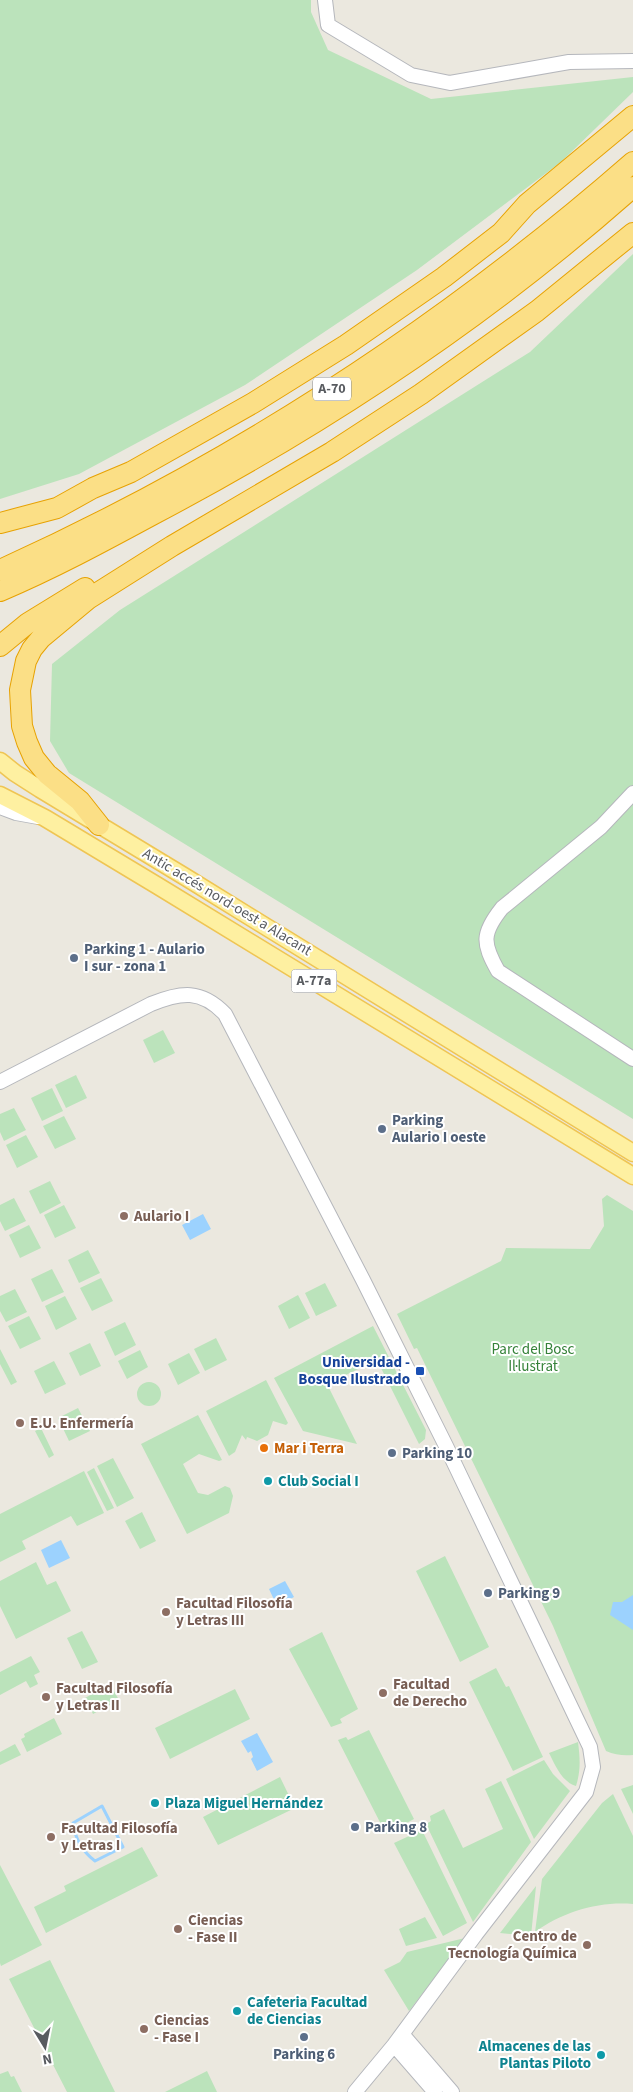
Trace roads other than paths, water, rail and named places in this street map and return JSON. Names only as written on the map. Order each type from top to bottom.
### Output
[{"type":"highway","points":[[0,523],[57,508],[93,488],[130,472],[254,403],[346,345],[444,277],[501,232],[527,204],[633,116]]},
{"type":"highway","name":"A-70","points":[[0,570],[55,545],[177,481],[247,442],[358,373],[491,279],[633,162]]},
{"type":"highway","name":"A-70","points":[[1,591],[186,498],[242,467],[333,410],[464,321],[578,234],[633,187]]},
{"type":"highway","points":[[99,825],[80,801],[47,774],[34,758],[22,726],[20,690],[22,675],[32,649],[56,624],[88,599],[172,546],[332,452],[421,394],[537,311],[633,233]]},
{"type":"highway","points":[[0,510],[14,510],[93,488]]},
{"type":"highway","points":[[0,646],[28,622],[76,594],[172,546]]},
{"type":"main road","name":"Antic accés nord-oest a Alacant","points":[[0,761],[23,778],[633,1153]]},
{"type":"main road","name":"Antic accés nord-oest a Alacant","points":[[0,795],[45,818],[633,1176]]},
{"type":"street","points":[[325,0],[328,25],[411,75],[450,83],[569,62],[633,62]]},
{"type":"street","points":[[633,793],[601,827],[502,908],[490,923],[486,942],[490,957],[498,970],[633,1059]]},
{"type":"street","points":[[0,807],[16,813],[45,818]]},
{"type":"street","points":[[0,1082],[172,995],[198,995],[219,1007],[225,1014],[363,1280],[446,1446],[590,1747],[593,1767],[586,1792],[481,1926],[398,2040],[355,2092]]},
{"type":"street","points":[[398,2040],[434,2092]]},
{"type":"street","points":[[398,2040],[452,2092]]},
{"type":"water","points":[[203,1214],[211,1229],[190,1240],[182,1225]]},
{"type":"water","points":[[61,1540],[70,1558],[49,1568],[41,1550]]},
{"type":"water","points":[[285,1581],[294,1597],[277,1606],[269,1589]]},
{"type":"water","points":[[633,1595],[633,1630],[610,1615],[613,1602],[622,1602]]},
{"type":"water","points":[[257,1733],[273,1762],[257,1771],[251,1759],[253,1757],[251,1751],[248,1753],[241,1741]]},
{"type":"waterway","points":[[102,1806],[123,1847],[95,1861],[80,1844],[73,1823],[102,1806]]},
{"type":"place","name":"Parking 1 - Aulario I sur - zona 1","points":[[74,958]]},
{"type":"place","name":"Parking Aulario I oeste","points":[[382,1129]]},
{"type":"place","name":"Aulario I","points":[[124,1216]]},
{"type":"place","name":"Universidad - Bosque Ilustrado","points":[[420,1371]]},
{"type":"place","name":"E.U. Enfermería","points":[[20,1423]]},
{"type":"place","name":"Mar i Terra","points":[[264,1448]]},
{"type":"place","name":"Parking 10","points":[[392,1453]]},
{"type":"place","name":"Club Social I","points":[[268,1481]]},
{"type":"place","name":"Parking 9","points":[[488,1593]]},
{"type":"place","name":"Facultad Filosofía y Letras III","points":[[166,1612]]},
{"type":"place","name":"Facultad de Derecho","points":[[383,1693]]},
{"type":"place","name":"Facultad Filosofía y Letras II","points":[[46,1697]]},
{"type":"place","name":"Plaza Miguel Hernández","points":[[155,1803]]},
{"type":"place","name":"Parking 8","points":[[355,1827]]},
{"type":"place","name":"Facultad Filosofía y Letras I","points":[[51,1837]]},
{"type":"place","name":"Ciencias - Fase II","points":[[178,1929]]},
{"type":"place","name":"Centro de Tecnología Química","points":[[587,1945]]},
{"type":"place","name":"Cafeteria Facultad de Ciencias","points":[[237,2011]]},
{"type":"place","name":"Ciencias - Fase I","points":[[144,2029]]},
{"type":"place","name":"Parking 6","points":[[304,2037]]},
{"type":"place","name":"Almacenes de las Plantas Piloto","points":[[601,2055]]},
{"type":"park label","name":"Parc del Bosc Il·lustrat","points":[[533,1358]]}]
